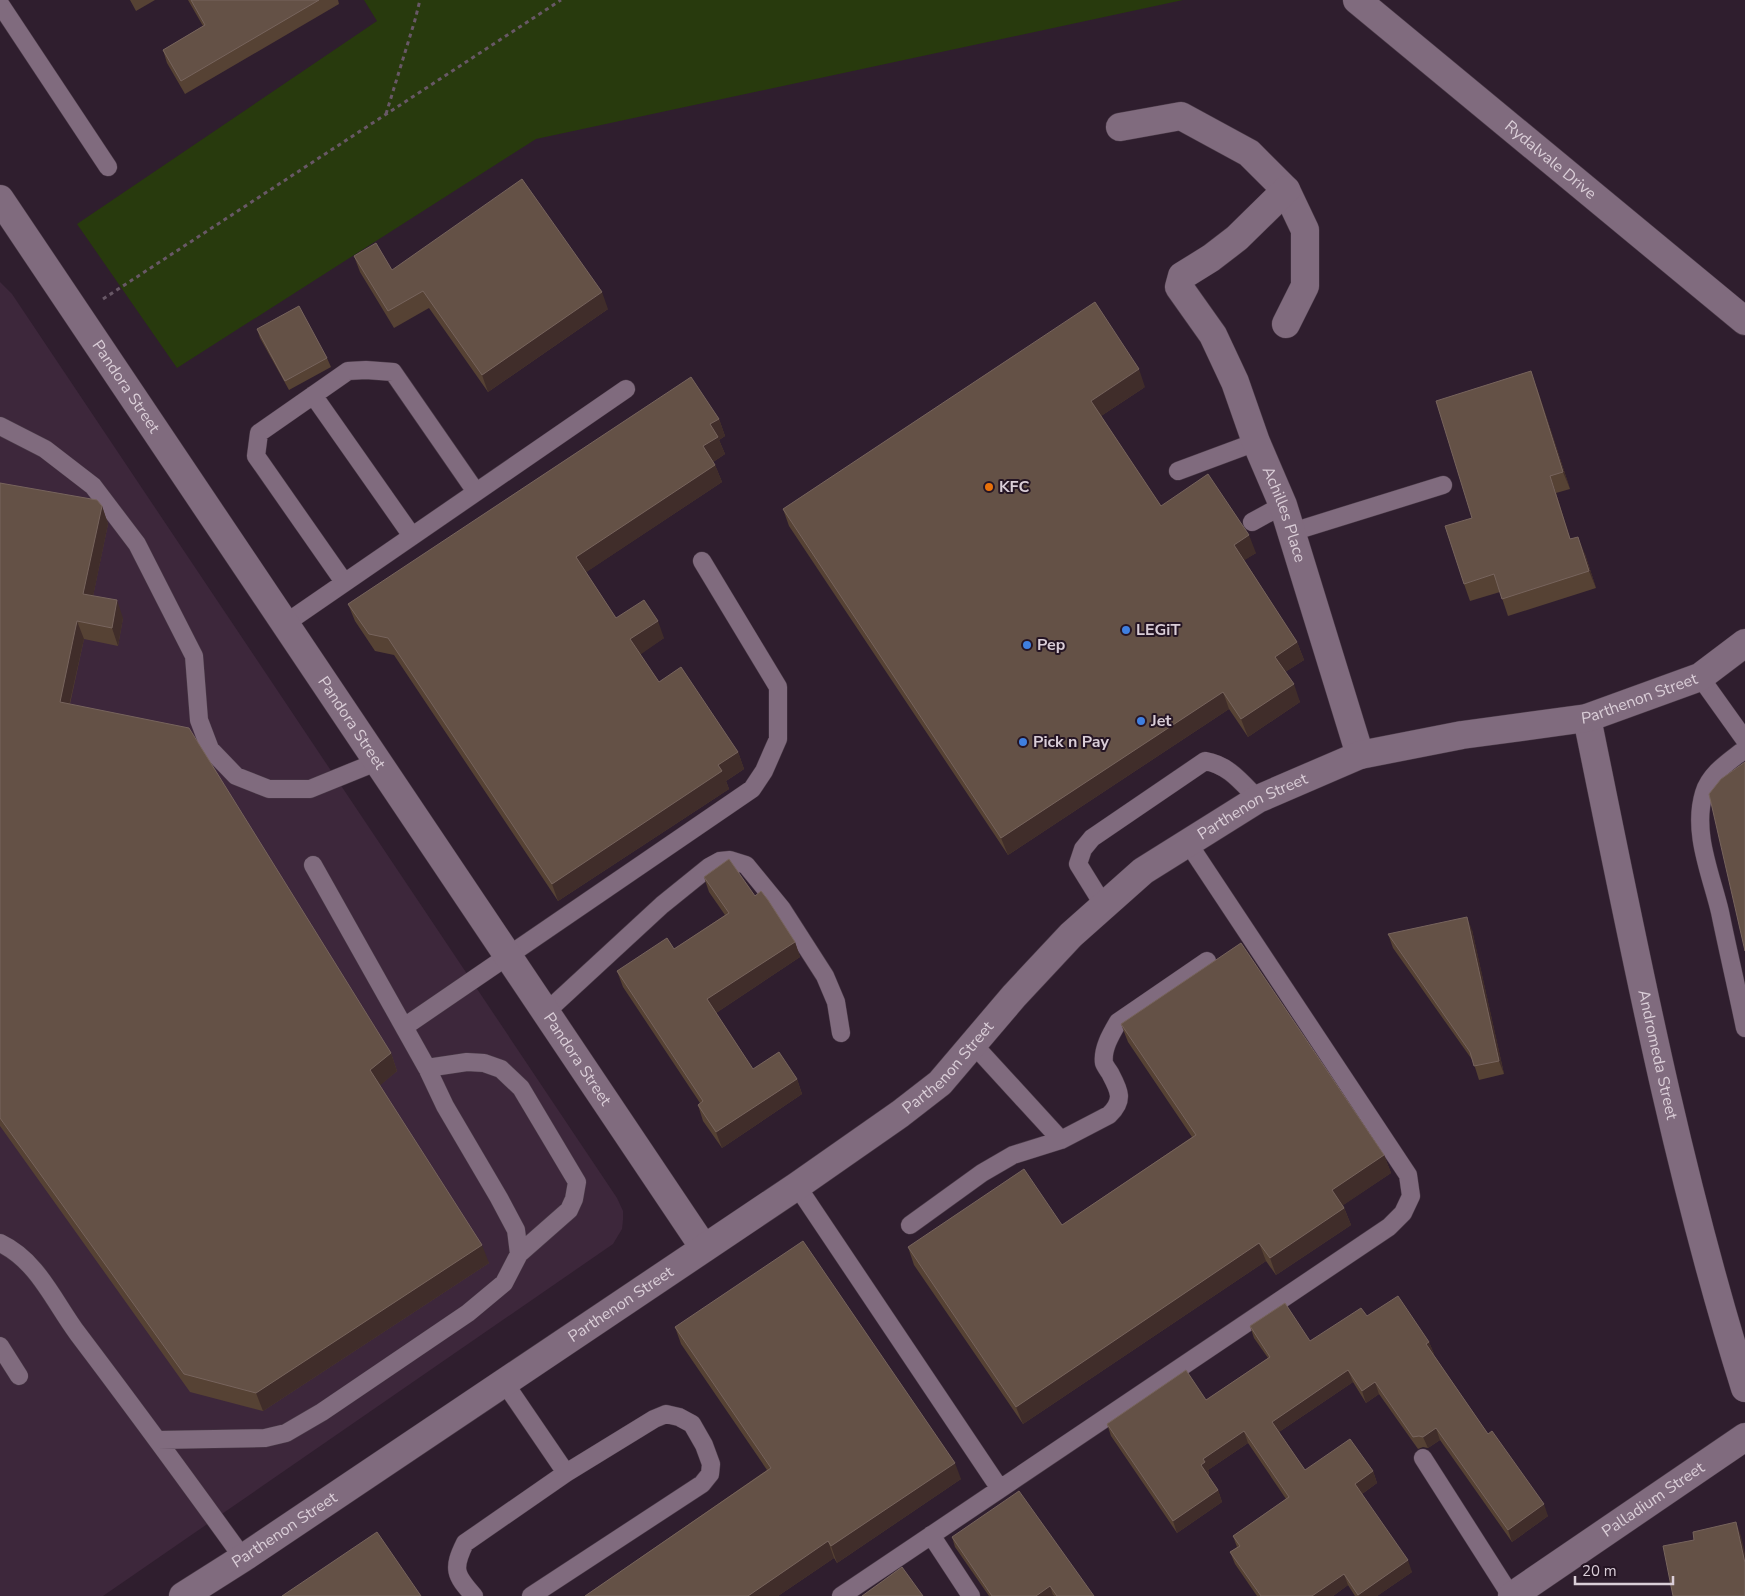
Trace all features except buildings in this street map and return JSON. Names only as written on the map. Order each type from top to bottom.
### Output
[{"type":"street","name":"Rydalvale Drive","points":[[1357,0],[1744,318]]},
{"type":"street","points":[[1120,127],[1182,116],[1250,153],[1286,190],[1305,230],[1305,286],[1286,324]]},
{"type":"street","name":"Achilles Place","points":[[1286,190],[1237,238],[1211,258],[1182,276],[1179,286],[1213,335],[1235,382],[1256,442],[1283,505],[1360,755]]},
{"type":"street","name":"Pandora Street","points":[[0,199],[379,761],[704,1248]]},
{"type":"street","name":"Parthenon Street","points":[[183,1596],[243,1558],[797,1186],[900,1114],[940,1083],[1014,996],[1071,935],[1144,871],[1258,799],[1360,755],[1462,735],[1587,718],[1700,677],[1745,643]]},
{"type":"street","name":"Andromeda Street","points":[[1587,718],[1648,1015],[1703,1244],[1745,1388]]},
{"type":"street","name":"Palladium Street","points":[[1512,1596],[1745,1437]]},
{"type":"lane","points":[[14,0],[0,3],[108,167]]},
{"type":"lane","points":[[344,582],[256,456],[259,433],[348,371],[393,372],[476,492]]},
{"type":"lane","points":[[286,623],[626,389]]},
{"type":"lane","points":[[313,395],[412,536]]},
{"type":"lane","points":[[0,426],[45,449],[93,486],[137,544],[194,656],[199,720],[210,749],[236,776],[269,789],[310,789],[379,761]]},
{"type":"lane","points":[[1178,471],[1256,442]]},
{"type":"lane","points":[[1292,532],[1443,485]]},
{"type":"lane","points":[[1252,522],[1283,505]]},
{"type":"lane","points":[[404,1027],[752,789],[764,771],[778,739],[778,687],[702,561]]},
{"type":"lane","points":[[1700,677],[1745,740]]},
{"type":"lane","points":[[1745,749],[1715,774],[1704,791],[1700,814],[1704,851],[1745,1028]]},
{"type":"lane","points":[[1104,906],[1078,864],[1083,849],[1092,838],[1206,762],[1217,763],[1227,768],[1258,799]]},
{"type":"lane","points":[[841,1596],[1389,1227],[1403,1212],[1411,1196],[1408,1175],[1188,843]]},
{"type":"lane","points":[[546,1012],[662,905],[708,867],[720,861],[730,860],[746,866],[782,909],[820,967],[836,1002],[841,1033]]},
{"type":"lane","points":[[313,865],[427,1068],[444,1106],[516,1230],[519,1254]]},
{"type":"lane","points":[[910,1225],[982,1173],[1013,1155],[1061,1140],[1109,1116],[1116,1109],[1120,1101],[1118,1089],[1104,1064],[1105,1049],[1109,1036],[1118,1022],[1206,961]]},
{"type":"lane","points":[[973,1044],[1061,1140]]},
{"type":"lane","points":[[158,1440],[265,1438],[286,1432],[322,1412],[468,1313],[504,1283],[519,1254],[569,1210],[574,1199],[577,1182],[521,1088],[501,1069],[484,1063],[467,1062],[427,1068]]},
{"type":"lane","points":[[797,1186],[1000,1489]]},
{"type":"lane","points":[[0,1243],[20,1255],[39,1274],[72,1326],[158,1440],[243,1558]]},
{"type":"lane","points":[[0,1346],[19,1376]]},
{"type":"lane","points":[[504,1382],[566,1473]]},
{"type":"lane","points":[[474,1596],[465,1586],[457,1571],[457,1560],[465,1543],[566,1473],[654,1419],[666,1414],[679,1417],[692,1424],[704,1445],[711,1464],[710,1474],[702,1484],[531,1596]]},
{"type":"lane","points":[[1423,1458],[1512,1596]]},
{"type":"lane","points":[[931,1535],[971,1596]]},
{"type":"path","points":[[386,114],[420,0]]},
{"type":"path","points":[[78,315],[561,0]]},
{"type":"shaded area","points":[[0,282],[12,294],[617,1198],[623,1211],[622,1229],[613,1244],[103,1596],[0,1596]]},
{"type":"green space","points":[[364,0],[1183,0],[536,139],[177,368],[77,224],[377,21]]},
{"type":"place","name":"KFC","points":[[989,487]]},
{"type":"place","name":"LEGiT","points":[[1126,630]]},
{"type":"place","name":"Pep","points":[[1027,645]]},
{"type":"place","name":"Jet","points":[[1141,721]]},
{"type":"place","name":"Pick n Pay","points":[[1023,742]]}]
